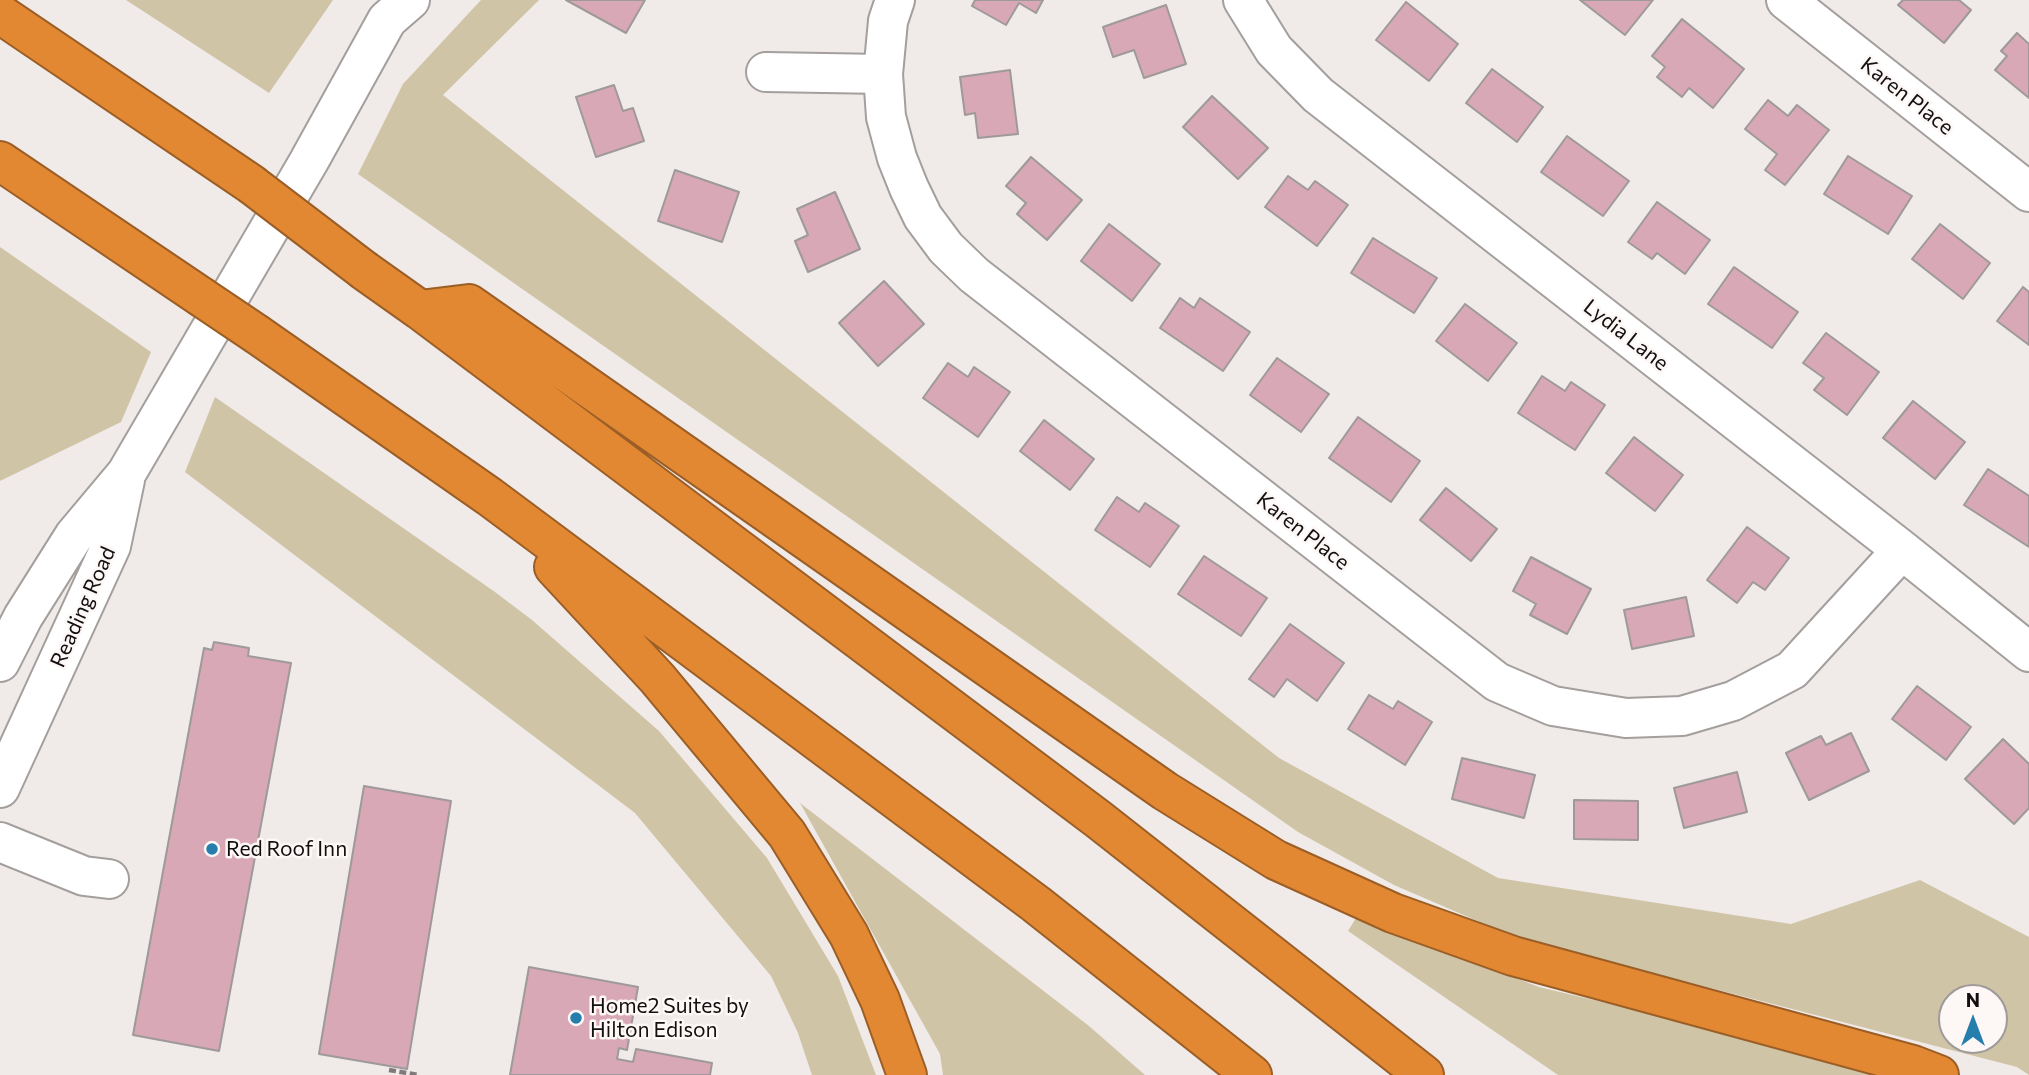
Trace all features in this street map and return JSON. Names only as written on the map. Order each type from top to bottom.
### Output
[{"type":"highway","points":[[0,14],[251,184],[1098,819],[1424,1075]]},
{"type":"highway","points":[[0,162],[258,335],[490,498],[1036,904],[1252,1075]]},
{"type":"highway","points":[[420,310],[469,304],[1166,792],[1276,860],[1392,913],[1513,956],[1913,1065],[1939,1075]]},
{"type":"highway","points":[[490,498],[657,678],[787,834],[849,935],[880,1000],[907,1075]]},
{"type":"street","name":"Karen Place","points":[[895,0],[888,21],[883,74],[886,117],[897,158],[923,217],[946,248],[985,283],[1497,682],[1553,706],[1626,718],[1682,716],[1733,701],[1792,670],[1902,550]]},
{"type":"street","name":"Lydia Lane","points":[[1243,0],[1274,51],[1318,95],[2029,652]]},
{"type":"street","name":"Karen Place","points":[[1786,0],[2029,192]]},
{"type":"street","points":[[126,474],[396,7]]},
{"type":"street","points":[[766,72],[883,74]]},
{"type":"street","name":"Reading Road","points":[[0,662],[11,610],[126,474]]},
{"type":"street","name":"Reading Road","points":[[0,788],[111,546],[126,474]]},
{"type":"street","points":[[11,610],[68,643]]},
{"type":"street","points":[[0,842],[85,876],[110,879]]},
{"type":"path","points":[[389,1070],[419,1075]]},
{"type":"shaded area","points":[[126,0],[333,0],[269,93]]},
{"type":"shaded area","points":[[481,0],[539,0],[443,95],[1279,758],[1498,878],[1791,924],[1920,880],[2029,937],[2029,1075],[2017,1067],[1967,1054],[2008,1054],[2008,984],[1938,984],[1938,1047],[1517,938],[1394,885],[1298,832],[358,174],[403,84]]},
{"type":"shaded area","points":[[0,247],[151,352],[121,422],[0,481]]},
{"type":"shaded area","points":[[215,397],[495,592],[532,620],[659,731],[767,858],[838,976],[876,1075],[812,1075],[798,1033],[771,976],[635,813],[185,472]]},
{"type":"shaded area","points":[[800,803],[1089,1026],[1145,1075],[943,1075],[940,1054]]},
{"type":"shaded area","points":[[1356,918],[1539,987],[1811,1052],[1887,1075],[1558,1075],[1348,931]]},
{"type":"building","points":[[566,0],[645,0],[626,33]]},
{"type":"building","points":[[975,0],[1043,0],[1036,13],[1019,3],[1006,25],[972,6]]},
{"type":"building","points":[[1580,0],[1653,0],[1625,35]]},
{"type":"building","points":[[1903,0],[1959,0],[1971,10],[1944,43],[1898,5]]},
{"type":"building","points":[[1406,2],[1458,44],[1429,81],[1376,40]]},
{"type":"building","points":[[1166,5],[1186,64],[1144,78],[1134,50],[1113,57],[1103,27]]},
{"type":"building","points":[[1682,19],[1744,69],[1713,108],[1689,88],[1682,97],[1657,77],[1665,67],[1652,56]]},
{"type":"building","points":[[2017,33],[2029,44],[2029,98],[1995,70],[2007,56],[2001,51]]},
{"type":"building","points":[[1492,69],[1543,107],[1517,142],[1466,103]]},
{"type":"building","points":[[1010,70],[1018,134],[978,138],[975,113],[965,115],[960,77]]},
{"type":"building","points":[[614,85],[623,111],[633,108],[644,141],[596,157],[576,97]]},
{"type":"building","points":[[1212,96],[1268,148],[1238,179],[1183,127]]},
{"type":"building","points":[[1768,100],[1788,116],[1797,105],[1829,130],[1785,185],[1765,170],[1777,154],[1745,129]]},
{"type":"building","points":[[1567,136],[1629,181],[1603,216],[1541,172]]},
{"type":"building","points":[[1848,156],[1912,196],[1888,234],[1824,194]]},
{"type":"building","points":[[1031,157],[1082,200],[1047,240],[1017,214],[1026,203],[1006,186]]},
{"type":"building","points":[[675,170],[739,192],[722,242],[658,221]]},
{"type":"building","points":[[1288,176],[1308,190],[1315,181],[1348,205],[1317,246],[1265,207]]},
{"type":"building","points":[[835,192],[860,249],[808,272],[795,241],[808,235],[797,209]]},
{"type":"building","points":[[1657,202],[1710,240],[1685,274],[1657,253],[1652,259],[1628,242]]},
{"type":"building","points":[[1109,224],[1160,264],[1132,301],[1081,261]]},
{"type":"building","points":[[1940,224],[1990,263],[1963,299],[1912,259]]},
{"type":"building","points":[[1373,238],[1437,278],[1414,313],[1351,273]]},
{"type":"building","points":[[1734,267],[1798,312],[1772,348],[1708,304]]},
{"type":"building","points":[[884,281],[924,324],[878,366],[839,323]]},
{"type":"building","points":[[2023,287],[2029,292],[2029,345],[1997,321]]},
{"type":"building","points":[[1180,298],[1194,308],[1200,298],[1250,332],[1223,371],[1160,328]]},
{"type":"building","points":[[1465,304],[1517,343],[1488,381],[1436,341]]},
{"type":"building","points":[[1826,333],[1879,372],[1847,415],[1814,390],[1824,378],[1803,363]]},
{"type":"building","points":[[1277,358],[1329,394],[1301,432],[1250,395]]},
{"type":"building","points":[[948,363],[968,377],[974,367],[1010,392],[978,437],[923,398]]},
{"type":"building","points":[[1542,376],[1565,391],[1571,382],[1605,405],[1575,450],[1518,413]]},
{"type":"building","points":[[1913,401],[1965,442],[1935,479],[1883,438]]},
{"type":"building","points":[[1358,417],[1420,461],[1391,502],[1329,458]]},
{"type":"building","points":[[1044,420],[1094,459],[1070,490],[1020,451]]},
{"type":"building","points":[[1634,437],[1683,475],[1655,511],[1606,473]]},
{"type":"building","points":[[1988,469],[2029,496],[2029,547],[1964,505]]},
{"type":"building","points":[[1446,488],[1497,529],[1471,561],[1420,520]]},
{"type":"building","points":[[1117,497],[1139,512],[1145,503],[1179,526],[1150,567],[1095,530]]},
{"type":"building","points":[[1747,527],[1789,558],[1765,590],[1753,582],[1737,603],[1707,580]]},
{"type":"building","points":[[1204,556],[1267,598],[1241,636],[1178,594]]},
{"type":"building","points":[[1531,557],[1591,589],[1567,634],[1530,615],[1536,604],[1513,591]]},
{"type":"building","points":[[1686,597],[1694,636],[1632,649],[1624,610]]},
{"type":"building","points":[[1290,624],[1344,663],[1317,701],[1287,679],[1274,697],[1249,679]]},
{"type":"building","name":"Red Roof Inn","points":[[214,642],[249,648],[248,656],[291,663],[219,1051],[133,1035],[204,648],[212,650]]},
{"type":"building","points":[[1917,686],[1971,727],[1946,760],[1892,719]]},
{"type":"building","points":[[1369,695],[1393,709],[1398,701],[1432,722],[1405,765],[1348,729]]},
{"type":"building","points":[[1851,733],[1869,771],[1809,800],[1786,753],[1821,736],[1826,745]]},
{"type":"building","points":[[2003,739],[2029,764],[2029,808],[2014,824],[1965,779]]},
{"type":"building","points":[[1462,758],[1535,775],[1524,818],[1452,799]]},
{"type":"building","points":[[1737,772],[1747,812],[1684,828],[1674,788]]},
{"type":"building","name":"Red Roof Inn","points":[[364,786],[451,801],[407,1069],[319,1054]]},
{"type":"building","points":[[1574,800],[1638,801],[1638,840],[1574,839]]},
{"type":"building","name":"Home2 Suites by Hilton Edison","points":[[529,967],[638,987],[627,1050],[619,1048],[617,1059],[633,1062],[636,1049],[712,1063],[710,1075],[510,1075]]},
{"type":"place","name":"Red Roof Inn","points":[[212,849]]},
{"type":"place","name":"Home2 Suites by Hilton Edison","points":[[576,1018]]}]
